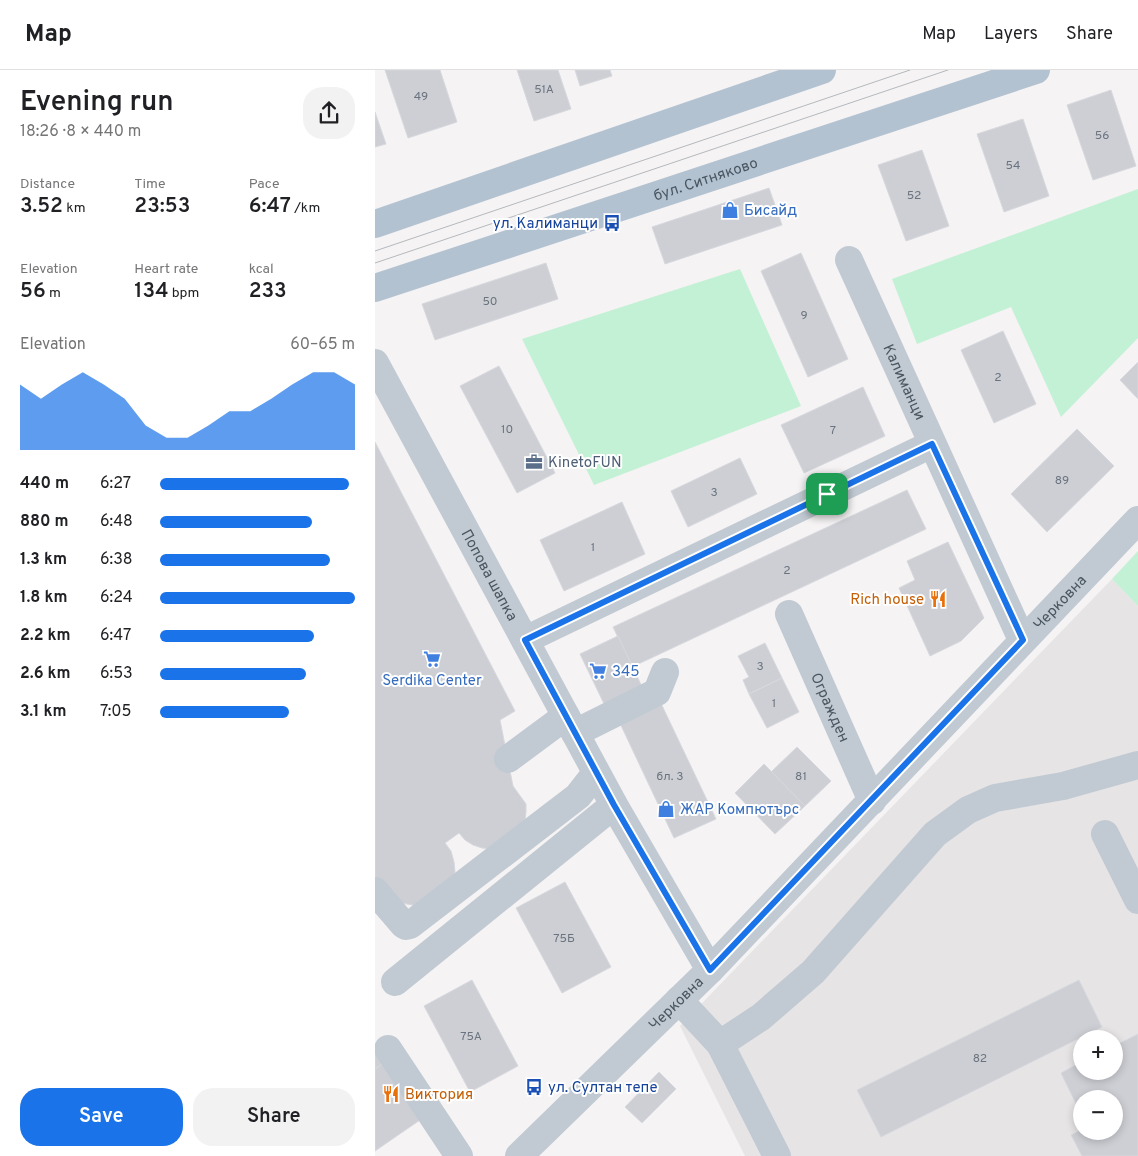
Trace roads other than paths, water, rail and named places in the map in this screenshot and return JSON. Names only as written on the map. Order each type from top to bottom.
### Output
[{"type":"main road","points":[[375,224],[822,70]]},
{"type":"main road","name":"бул. Ситняково","points":[[375,288],[1036,70]]},
{"type":"street","name":"Калиманци","points":[[849,260],[1023,640]]},
{"type":"street","name":"Попова шапка","points":[[375,363],[596,773],[710,970]]},
{"type":"street","points":[[525,640],[932,444]]},
{"type":"street","name":"Черковна","points":[[519,1156],[710,970],[1138,520]]},
{"type":"street","name":"Огражден","points":[[789,614],[871,801]]},
{"type":"street","points":[[508,760],[570,725],[657,692],[665,672]]},
{"type":"street","points":[[720,1044],[761,1017],[813,972],[935,834],[968,810],[995,798],[1063,786],[1138,765]]},
{"type":"street","points":[[375,891],[403,924],[406,926],[410,925],[578,796],[596,773]]},
{"type":"street","points":[[395,982],[614,805]]},
{"type":"street","points":[[1105,834],[1138,900]]},
{"type":"street","points":[[679,1000],[720,1044],[777,1156]]},
{"type":"street","points":[[388,1049],[459,1156]]},
{"type":"tram line","points":[[375,251],[910,70]]},
{"type":"tram line","points":[[375,263],[948,70]]},
{"type":"place","name":"Бисайд","points":[[730,210]]},
{"type":"place","name":"ул. Калиманци","points":[[612,223]]},
{"type":"place","name":"KinetoFUN","points":[[534,462]]},
{"type":"place","name":"Rich house","points":[[938,599]]},
{"type":"place","name":"Serdika Center","points":[[432,659]]},
{"type":"place","name":"345","points":[[598,671]]},
{"type":"place","name":"ЖАР Компютърс","points":[[666,809]]},
{"type":"place","name":"ул. Султан тепе","points":[[534,1087]]},
{"type":"place","name":"Виктория","points":[[391,1094]]}]
